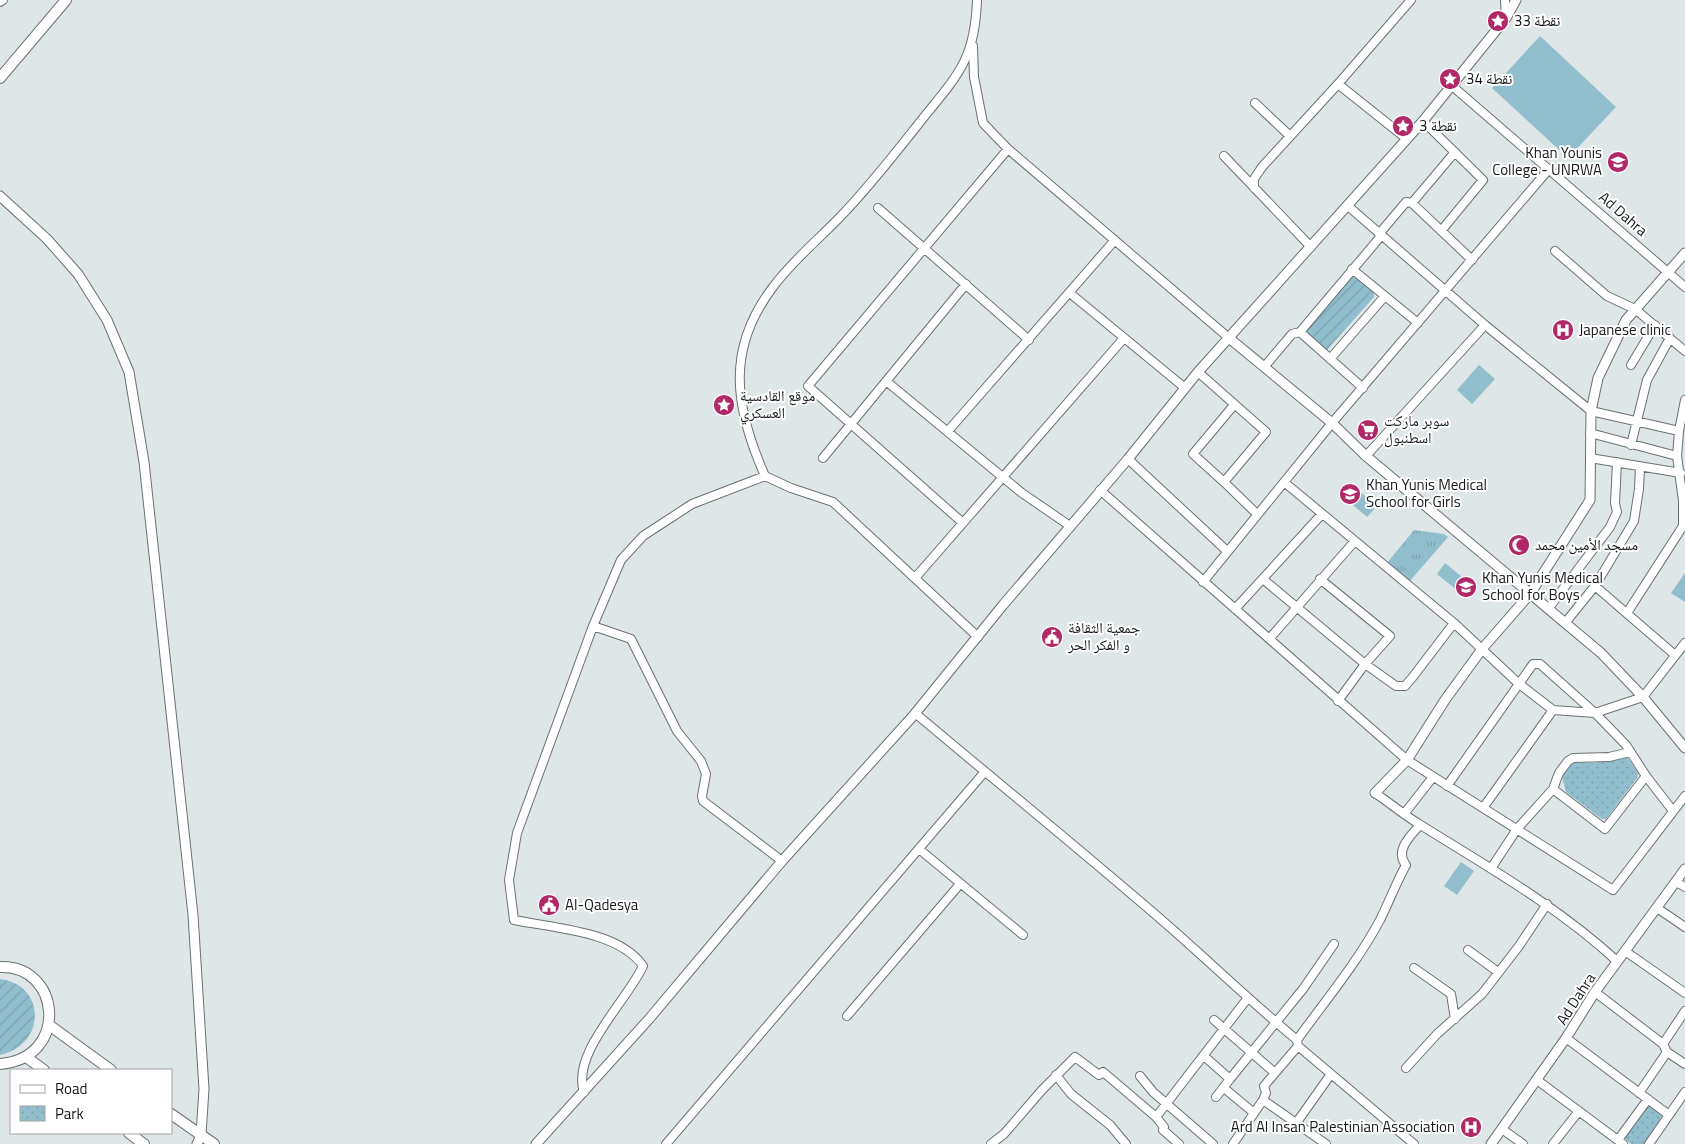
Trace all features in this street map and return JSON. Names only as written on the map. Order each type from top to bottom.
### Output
[{"type":"main road","points":[[0,78],[66,0]]},
{"type":"main road","points":[[0,967],[22,971],[35,980],[45,993],[49,1009],[49,1025],[37,1049],[26,1057],[12,1063],[0,1064]]},
{"type":"main road","points":[[49,1025],[110,1069]]},
{"type":"main road","points":[[26,1057],[43,1069]]},
{"type":"main road","points":[[172,1115],[199,1140],[214,1144]]},
{"type":"main road","points":[[130,1134],[144,1144]]},
{"type":"street","points":[[977,0],[973,41],[974,77],[984,123],[1008,149],[1229,338],[1332,423],[1366,456],[1601,653],[1643,697],[1685,748]]},
{"type":"street","points":[[1254,188],[1254,179],[1262,167],[1411,0]]},
{"type":"street","points":[[1505,0],[1506,18]]},
{"type":"street","points":[[536,1144],[649,1019],[782,861],[915,713],[1100,490],[1128,459],[1198,372],[1423,121],[1506,18],[1516,0]]},
{"type":"street","points":[[973,41],[960,70],[944,93],[863,191],[774,285],[752,322],[741,356],[740,395],[744,424],[764,476],[791,488],[833,502],[978,637]]},
{"type":"street","points":[[1338,84],[1407,139]]},
{"type":"street","name":"Ad Dahra","points":[[1451,85],[1685,287]]},
{"type":"street","points":[[1255,103],[1290,136]]},
{"type":"street","points":[[1423,121],[1483,180],[1441,231]]},
{"type":"street","points":[[963,523],[808,386],[1008,149]]},
{"type":"street","points":[[1412,203],[1455,152]]},
{"type":"street","points":[[1224,156],[1311,246]]},
{"type":"street","points":[[1203,582],[1332,423],[1549,169]]},
{"type":"street","points":[[0,196],[47,238],[78,274],[107,320],[129,372],[144,462],[193,915],[203,1039],[204,1112],[199,1140]]},
{"type":"street","points":[[1264,366],[1292,334],[1300,332],[1406,202],[1412,203],[1472,260]]},
{"type":"street","points":[[1348,206],[1485,325],[1591,411],[1679,431]]},
{"type":"street","points":[[878,208],[1029,340]]},
{"type":"street","points":[[948,431],[1115,240]]},
{"type":"street","points":[[1556,251],[1607,296],[1635,309],[1685,351]]},
{"type":"street","points":[[1617,961],[1588,935],[1547,904],[1492,867],[1420,825],[1375,793],[1408,760],[1445,700],[1482,649],[1530,594],[1590,500],[1591,411],[1598,378],[1608,353],[1626,320],[1685,253]]},
{"type":"street","points":[[1352,269],[1418,323]]},
{"type":"street","points":[[823,458],[966,284]]},
{"type":"street","points":[[1070,294],[1185,388]]},
{"type":"street","points":[[1330,359],[1385,296]]},
{"type":"street","points":[[1366,456],[1485,325]]},
{"type":"street","points":[[1631,365],[1655,326]]},
{"type":"street","points":[[1300,332],[1363,388]]},
{"type":"street","points":[[915,578],[1124,338]]},
{"type":"street","points":[[1631,445],[1649,374],[1670,338]]},
{"type":"street","points":[[1198,372],[1266,432],[1224,482]]},
{"type":"street","points":[[886,381],[1003,478],[1070,526]]},
{"type":"street","points":[[1627,613],[1684,526],[1684,500],[1677,456],[1679,431],[1685,400]]},
{"type":"street","points":[[1234,405],[1193,454],[1257,514]]},
{"type":"street","points":[[1590,433],[1677,456]]},
{"type":"street","points":[[1590,458],[1681,473]]},
{"type":"street","points":[[1128,459],[1227,551]]},
{"type":"street","points":[[1548,609],[1610,526],[1617,512],[1615,504],[1617,462]]},
{"type":"street","points":[[1565,623],[1595,586],[1634,521],[1640,467]]},
{"type":"street","points":[[584,1092],[581,1082],[586,1056],[643,966],[637,957],[609,940],[514,920],[509,880],[517,833],[593,626],[621,560],[643,536],[692,504],[764,476]]},
{"type":"street","points":[[1284,482],[1454,623],[1518,682],[1553,710],[1595,713],[1643,697],[1685,643]]},
{"type":"street","points":[[1100,490],[1203,582],[1270,638],[1338,701],[1408,760],[1613,890],[1685,796]]},
{"type":"street","points":[[1235,609],[1264,580],[1321,514]]},
{"type":"street","points":[[1270,638],[1296,605],[1354,542]]},
{"type":"street","points":[[1264,580],[1365,664],[1396,686],[1404,686],[1454,623]]},
{"type":"street","points":[[1320,580],[1390,636],[1365,664],[1338,701]]},
{"type":"street","points":[[1595,586],[1675,655]]},
{"type":"street","points":[[593,626],[631,640],[677,731],[701,761],[706,774],[702,796],[703,801],[782,861]]},
{"type":"street","points":[[1447,786],[1518,682],[1532,664],[1540,664],[1595,713],[1626,745],[1646,776],[1673,811]]},
{"type":"street","points":[[1483,808],[1553,710]]},
{"type":"street","points":[[915,713],[1164,922],[1228,978],[1247,999],[1414,1144]]},
{"type":"street","points":[[1492,867],[1516,829],[1553,789],[1559,773],[1568,761],[1573,758],[1608,757],[1630,752]]},
{"type":"street","points":[[666,1144],[982,775]]},
{"type":"street","points":[[1553,789],[1605,829],[1646,776]]},
{"type":"street","points":[[1404,814],[1433,777]]},
{"type":"street","points":[[1233,1144],[1263,1100],[1266,1093],[1264,1086],[1359,955],[1380,919],[1394,885],[1406,865],[1402,855],[1404,842],[1420,825]]},
{"type":"street","points":[[919,849],[1023,935]]},
{"type":"street","name":"Ad Dahra","points":[[1491,1144],[1566,1038],[1595,992],[1685,869]]},
{"type":"street","points":[[1676,882],[1685,887]]},
{"type":"street","points":[[847,1016],[960,884]]},
{"type":"street","points":[[1406,1068],[1437,1034],[1482,994],[1547,904]]},
{"type":"street","points":[[1657,908],[1685,927]]},
{"type":"street","points":[[1216,1097],[1276,1023],[1334,944]]},
{"type":"street","points":[[1468,950],[1498,972]]},
{"type":"street","points":[[1625,950],[1685,993]]},
{"type":"street","points":[[1414,968],[1451,994],[1455,1019]]},
{"type":"street","points":[[1595,992],[1663,1044],[1667,1052],[1685,1064]]},
{"type":"street","points":[[1156,1117],[1168,1104],[1247,999]]},
{"type":"street","points":[[1663,1044],[1685,1011]]},
{"type":"street","points":[[1214,1020],[1275,1072]]},
{"type":"street","points":[[1566,1038],[1670,1115]]},
{"type":"street","points":[[1639,1093],[1667,1052]]},
{"type":"street","points":[[1204,1056],[1230,1079]]},
{"type":"street","points":[[991,1144],[1004,1134],[1056,1075],[1075,1057],[1099,1075],[1103,1072],[1156,1117],[1164,1127],[1163,1130],[1179,1144]]},
{"type":"street","points":[[1297,1122],[1332,1074]]},
{"type":"street","points":[[1056,1075],[1070,1094],[1110,1125],[1126,1144]]},
{"type":"street","points":[[1140,1076],[1153,1092],[1212,1144]]},
{"type":"street","points":[[1537,1080],[1620,1142],[1648,1099]]},
{"type":"street","points":[[1224,1088],[1254,1112]]},
{"type":"street","points":[[1649,1144],[1685,1092]]},
{"type":"street","points":[[1263,1100],[1297,1122],[1323,1143]]},
{"type":"street","points":[[1553,1144],[1579,1111]]},
{"type":"street","points":[[1502,1129],[1523,1144]]},
{"type":"green space","points":[[1540,36],[1616,107],[1568,158],[1492,88]]},
{"type":"green space","points":[[1353,275],[1374,291],[1374,297],[1326,351],[1304,333]]},
{"type":"green space","points":[[1479,365],[1495,379],[1472,404],[1457,390]]},
{"type":"green space","points":[[1358,490],[1377,506],[1367,517],[1348,501]]},
{"type":"green space","points":[[1414,530],[1444,534],[1448,537],[1409,582],[1387,563]]},
{"type":"green space","points":[[1445,563],[1468,582],[1459,592],[1437,574]]},
{"type":"green space","points":[[1685,573],[1685,602],[1671,593]]},
{"type":"green space","points":[[1627,757],[1638,773],[1637,778],[1606,819],[1602,819],[1566,792],[1562,777],[1572,763],[1594,763]]},
{"type":"green space","points":[[1461,862],[1474,871],[1457,895],[1444,886]]},
{"type":"green space","points":[[0,979],[15,984],[26,992],[33,1003],[35,1016],[33,1028],[26,1040],[15,1049],[0,1055]]},
{"type":"green space","points":[[1642,1102],[1663,1115],[1644,1144],[1631,1144],[1620,1135]]},
{"type":"place","name":"نقطة 33","points":[[1498,21]]},
{"type":"place","name":"نقطة 34","points":[[1450,79]]},
{"type":"place","name":"نقطة 3","points":[[1403,126]]},
{"type":"place","name":"Khan Younis College - UNRWA","points":[[1618,162]]},
{"type":"place","name":"Japanese clinic","points":[[1563,330]]},
{"type":"place","name":"موقع القادسية العسكري","points":[[724,405]]},
{"type":"place","name":"سوبر ماركت اسطنبول","points":[[1368,430]]},
{"type":"place","name":"Khan Yunis Medical School for Girls","points":[[1350,494]]},
{"type":"place","name":"مسجد الأمين محمد","points":[[1519,545]]},
{"type":"place","name":"Khan Yunis Medical School for Boys","points":[[1466,587]]},
{"type":"place","name":"جمعية الثقافة و الفكر الحر","points":[[1052,637]]},
{"type":"place","name":"Al-Qadesya","points":[[549,905]]},
{"type":"place","name":"Ard Al Insan Palestinian Association","points":[[1471,1127]]}]
